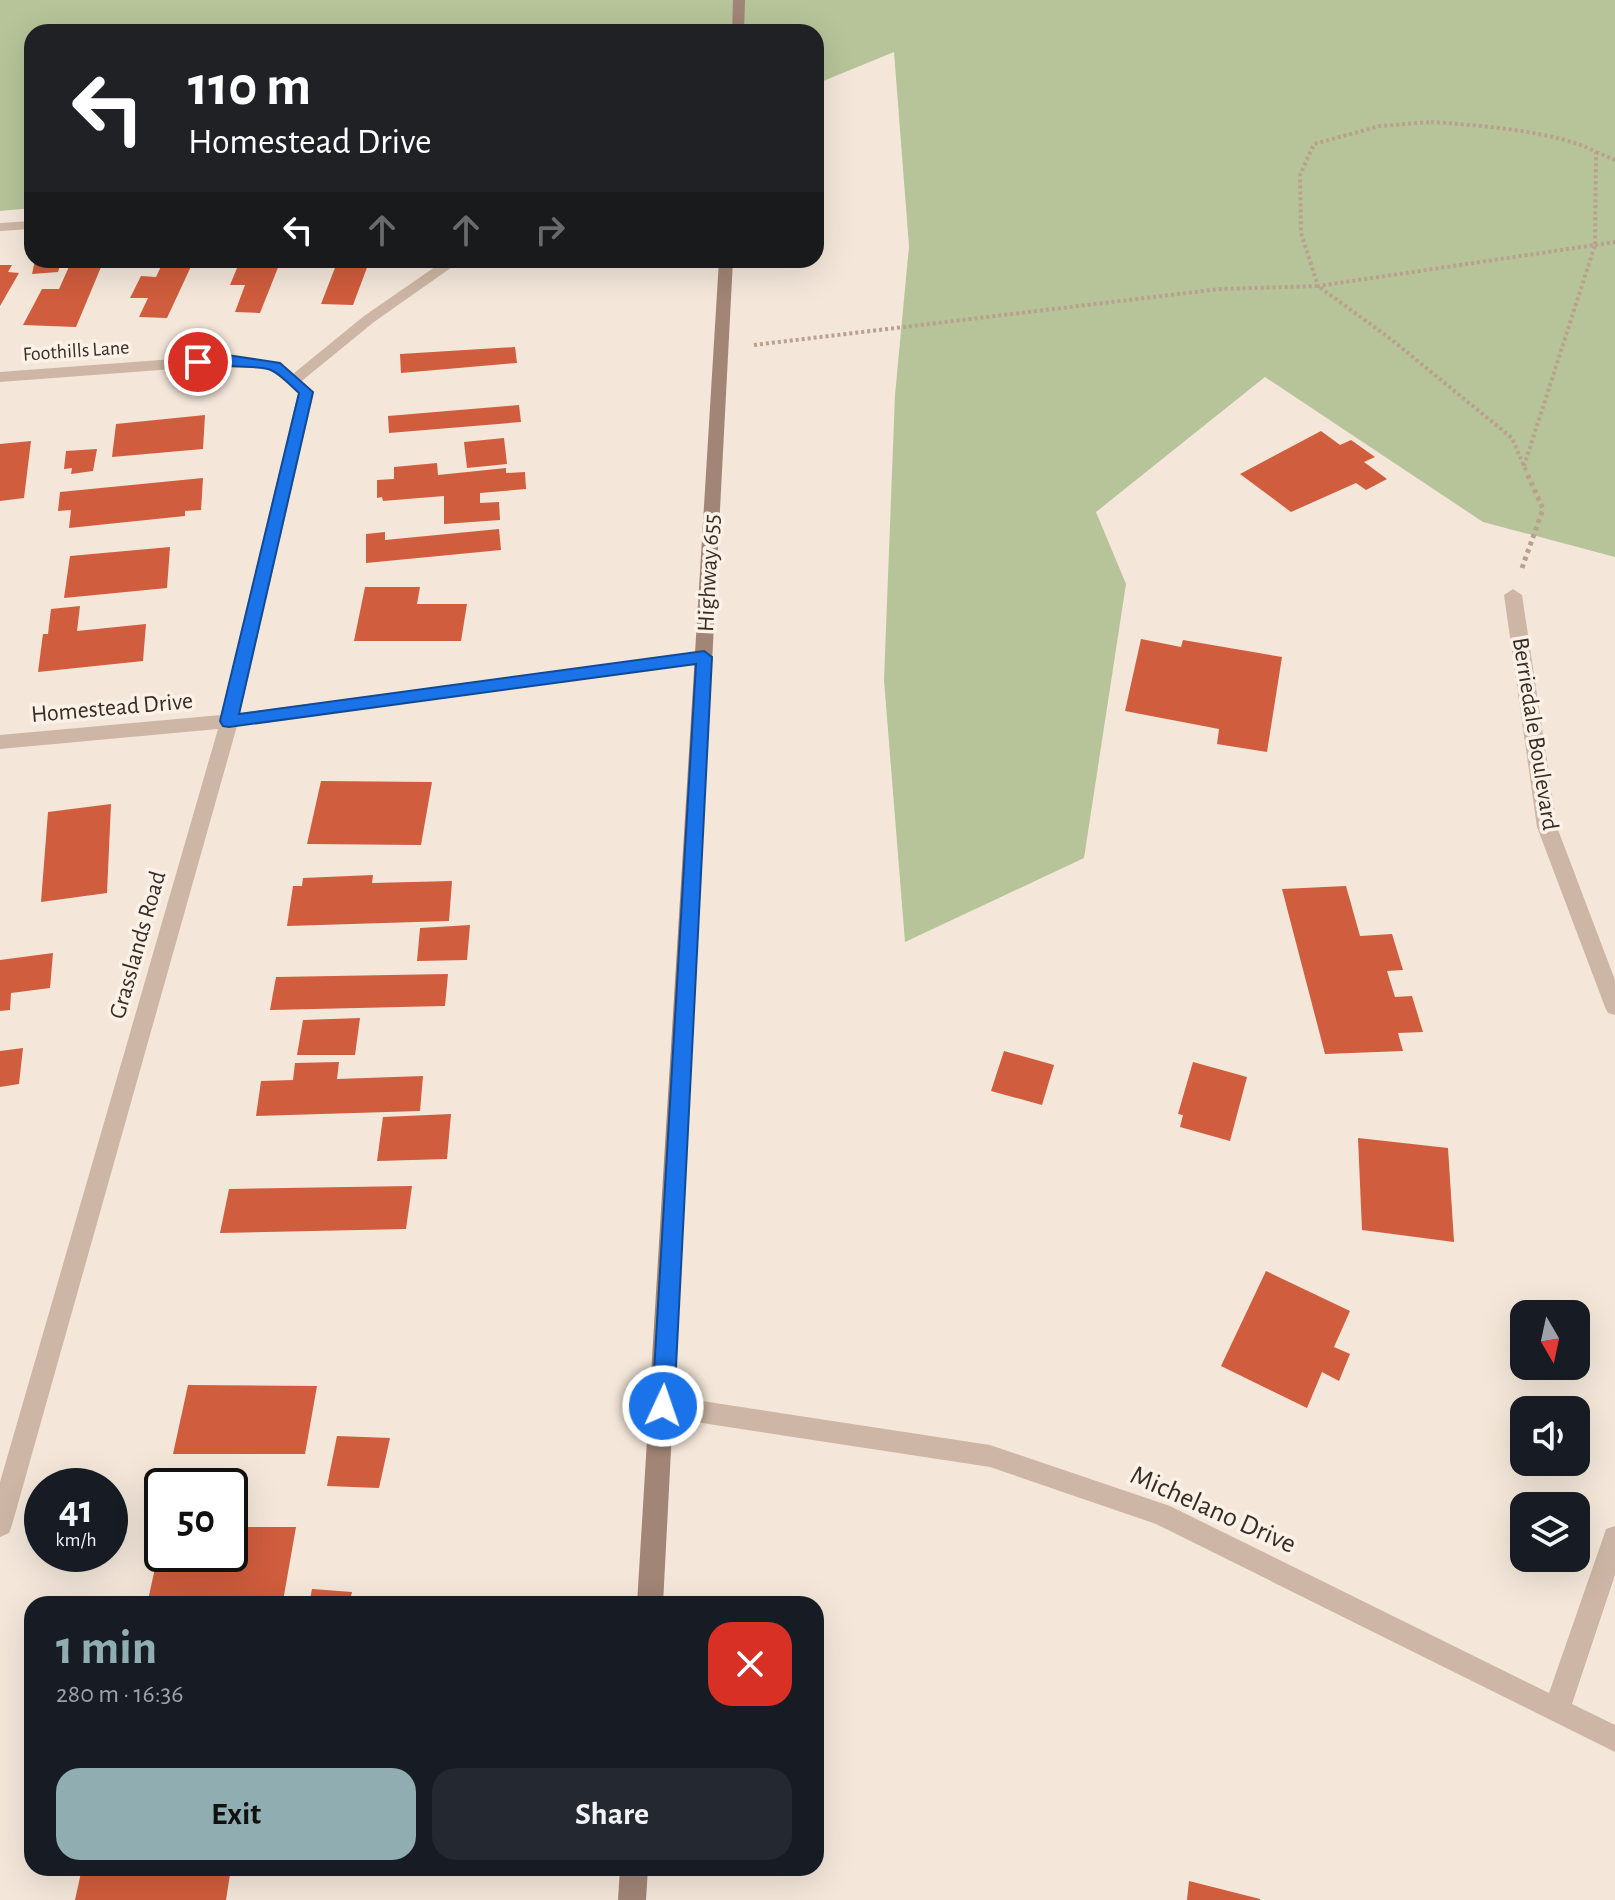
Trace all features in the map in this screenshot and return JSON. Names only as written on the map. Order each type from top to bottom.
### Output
[{"type":"main road","points":[[738,24],[739,0]]},
{"type":"main road","name":"Highway 655","points":[[651,1596],[726,268]]},
{"type":"main road","points":[[632,1900],[634,1876]]},
{"type":"street","points":[[0,227],[24,226]]},
{"type":"street","points":[[293,381],[369,319],[443,268]]},
{"type":"street","name":"Foothills Lane","points":[[0,377],[227,360],[275,366],[293,381]]},
{"type":"street","name":"Grasslands Road","points":[[0,1525],[229,721],[306,392],[293,381]]},
{"type":"street","name":"Berriedale Boulevard","points":[[1513,595],[1547,827],[1615,1007]]},
{"type":"street","name":"Homestead Drive","points":[[0,742],[229,721],[704,657]]},
{"type":"street","name":"Michelano Drive","points":[[663,1406],[990,1456],[1161,1514],[1615,1739]]},
{"type":"street","points":[[1557,1708],[1615,1538]]},
{"type":"path","points":[[1513,595],[1543,509],[1512,438],[1392,340],[1318,286],[1301,233],[1300,175],[1314,144],[1381,126],[1438,123],[1482,126],[1583,145],[1615,160]]},
{"type":"path","points":[[1524,466],[1595,245],[1596,152]]},
{"type":"path","points":[[721,348],[1220,289],[1318,286],[1615,242]]},
{"type":"green space","points":[[0,0],[1615,0],[1615,557],[1483,522],[1265,377],[1096,512],[1126,584],[1084,858],[905,942],[884,680],[895,395],[909,246],[894,52],[824,81],[824,24],[24,24],[24,209],[0,211]]},
{"type":"building","points":[[0,265],[12,265],[8,272],[19,273],[0,306]]},
{"type":"building","points":[[33,268],[59,268],[58,272],[32,274]]},
{"type":"building","points":[[68,268],[101,268],[76,327],[23,325],[42,289],[59,289]]},
{"type":"building","points":[[160,268],[190,268],[167,318],[139,317],[148,298],[130,298],[141,276],[156,277]]},
{"type":"building","points":[[237,268],[278,268],[260,313],[235,312],[245,285],[230,285]]},
{"type":"building","points":[[335,268],[367,268],[353,305],[321,304]]},
{"type":"building","points":[[515,347],[517,363],[401,373],[400,354]]},
{"type":"building","points":[[519,405],[521,422],[389,433],[388,416]]},
{"type":"building","points":[[205,415],[203,449],[112,457],[116,424]]},
{"type":"building","points":[[1321,431],[1340,445],[1351,440],[1375,457],[1364,462],[1387,479],[1366,490],[1356,483],[1291,512],[1240,474]]},
{"type":"building","points":[[504,438],[507,464],[467,468],[464,442]]},
{"type":"building","points":[[31,441],[24,498],[0,501],[0,444]]},
{"type":"building","points":[[97,449],[93,471],[71,474],[72,468],[64,469],[66,451]]},
{"type":"building","points":[[437,463],[438,475],[506,468],[506,473],[525,472],[526,489],[480,493],[480,503],[499,502],[500,520],[444,524],[444,496],[383,501],[382,497],[377,498],[377,480],[394,479],[394,467]]},
{"type":"building","points":[[203,478],[201,510],[185,511],[185,516],[69,528],[71,510],[58,511],[60,492]]},
{"type":"building","points":[[499,529],[501,550],[366,563],[366,534],[385,532],[385,540]]},
{"type":"building","points":[[170,547],[167,588],[64,598],[70,556]]},
{"type":"building","points":[[365,587],[420,587],[417,604],[467,604],[461,641],[354,641]]},
{"type":"building","points":[[80,606],[77,631],[146,624],[143,661],[38,672],[43,634],[48,634],[51,609]]},
{"type":"building","points":[[1141,639],[1181,647],[1183,640],[1282,657],[1267,752],[1217,744],[1219,729],[1125,711]]},
{"type":"building","points":[[321,781],[432,782],[421,845],[307,844]]},
{"type":"building","points":[[111,804],[107,893],[41,902],[48,812]]},
{"type":"building","points":[[373,875],[372,883],[452,881],[449,921],[287,926],[293,886],[302,886],[303,878]]},
{"type":"building","points":[[1346,886],[1360,936],[1392,934],[1403,970],[1387,971],[1395,997],[1412,996],[1423,1032],[1398,1033],[1403,1051],[1325,1054],[1282,889]]},
{"type":"building","points":[[470,925],[467,960],[417,961],[420,928]]},
{"type":"building","points":[[53,953],[50,988],[11,993],[10,1010],[0,1011],[0,960]]},
{"type":"building","points":[[448,974],[445,1006],[270,1010],[276,977]]},
{"type":"building","points":[[360,1018],[355,1055],[297,1055],[303,1020]]},
{"type":"building","points":[[23,1048],[19,1084],[0,1087],[0,1051]]},
{"type":"building","points":[[1004,1051],[1054,1065],[1042,1105],[991,1091]]},
{"type":"building","points":[[339,1062],[337,1079],[423,1076],[420,1111],[256,1116],[261,1081],[293,1080],[295,1063]]},
{"type":"building","points":[[1193,1062],[1247,1077],[1230,1141],[1180,1127],[1183,1115],[1178,1114]]},
{"type":"building","points":[[451,1114],[447,1159],[377,1161],[383,1117]]},
{"type":"building","points":[[1358,1138],[1448,1148],[1454,1242],[1362,1230]]},
{"type":"building","points":[[412,1186],[406,1229],[220,1233],[229,1189]]},
{"type":"building","points":[[1266,1271],[1350,1311],[1334,1347],[1350,1354],[1339,1381],[1322,1372],[1307,1408],[1221,1366]]},
{"type":"building","points":[[188,1385],[317,1386],[305,1454],[173,1454]]},
{"type":"building","points":[[337,1436],[390,1438],[379,1488],[327,1486]]},
{"type":"building","points":[[248,1527],[296,1527],[284,1596],[149,1596],[154,1572],[248,1572]]},
{"type":"building","points":[[312,1589],[352,1592],[351,1596],[311,1596]]},
{"type":"building","points":[[80,1876],[230,1876],[226,1900],[75,1900]]},
{"type":"building","points":[[1189,1881],[1260,1899],[1260,1900],[1187,1900]]},
{"type":"route","points":[[198,362],[227,360],[275,366],[306,392],[229,721],[704,657],[663,1406]]}]
